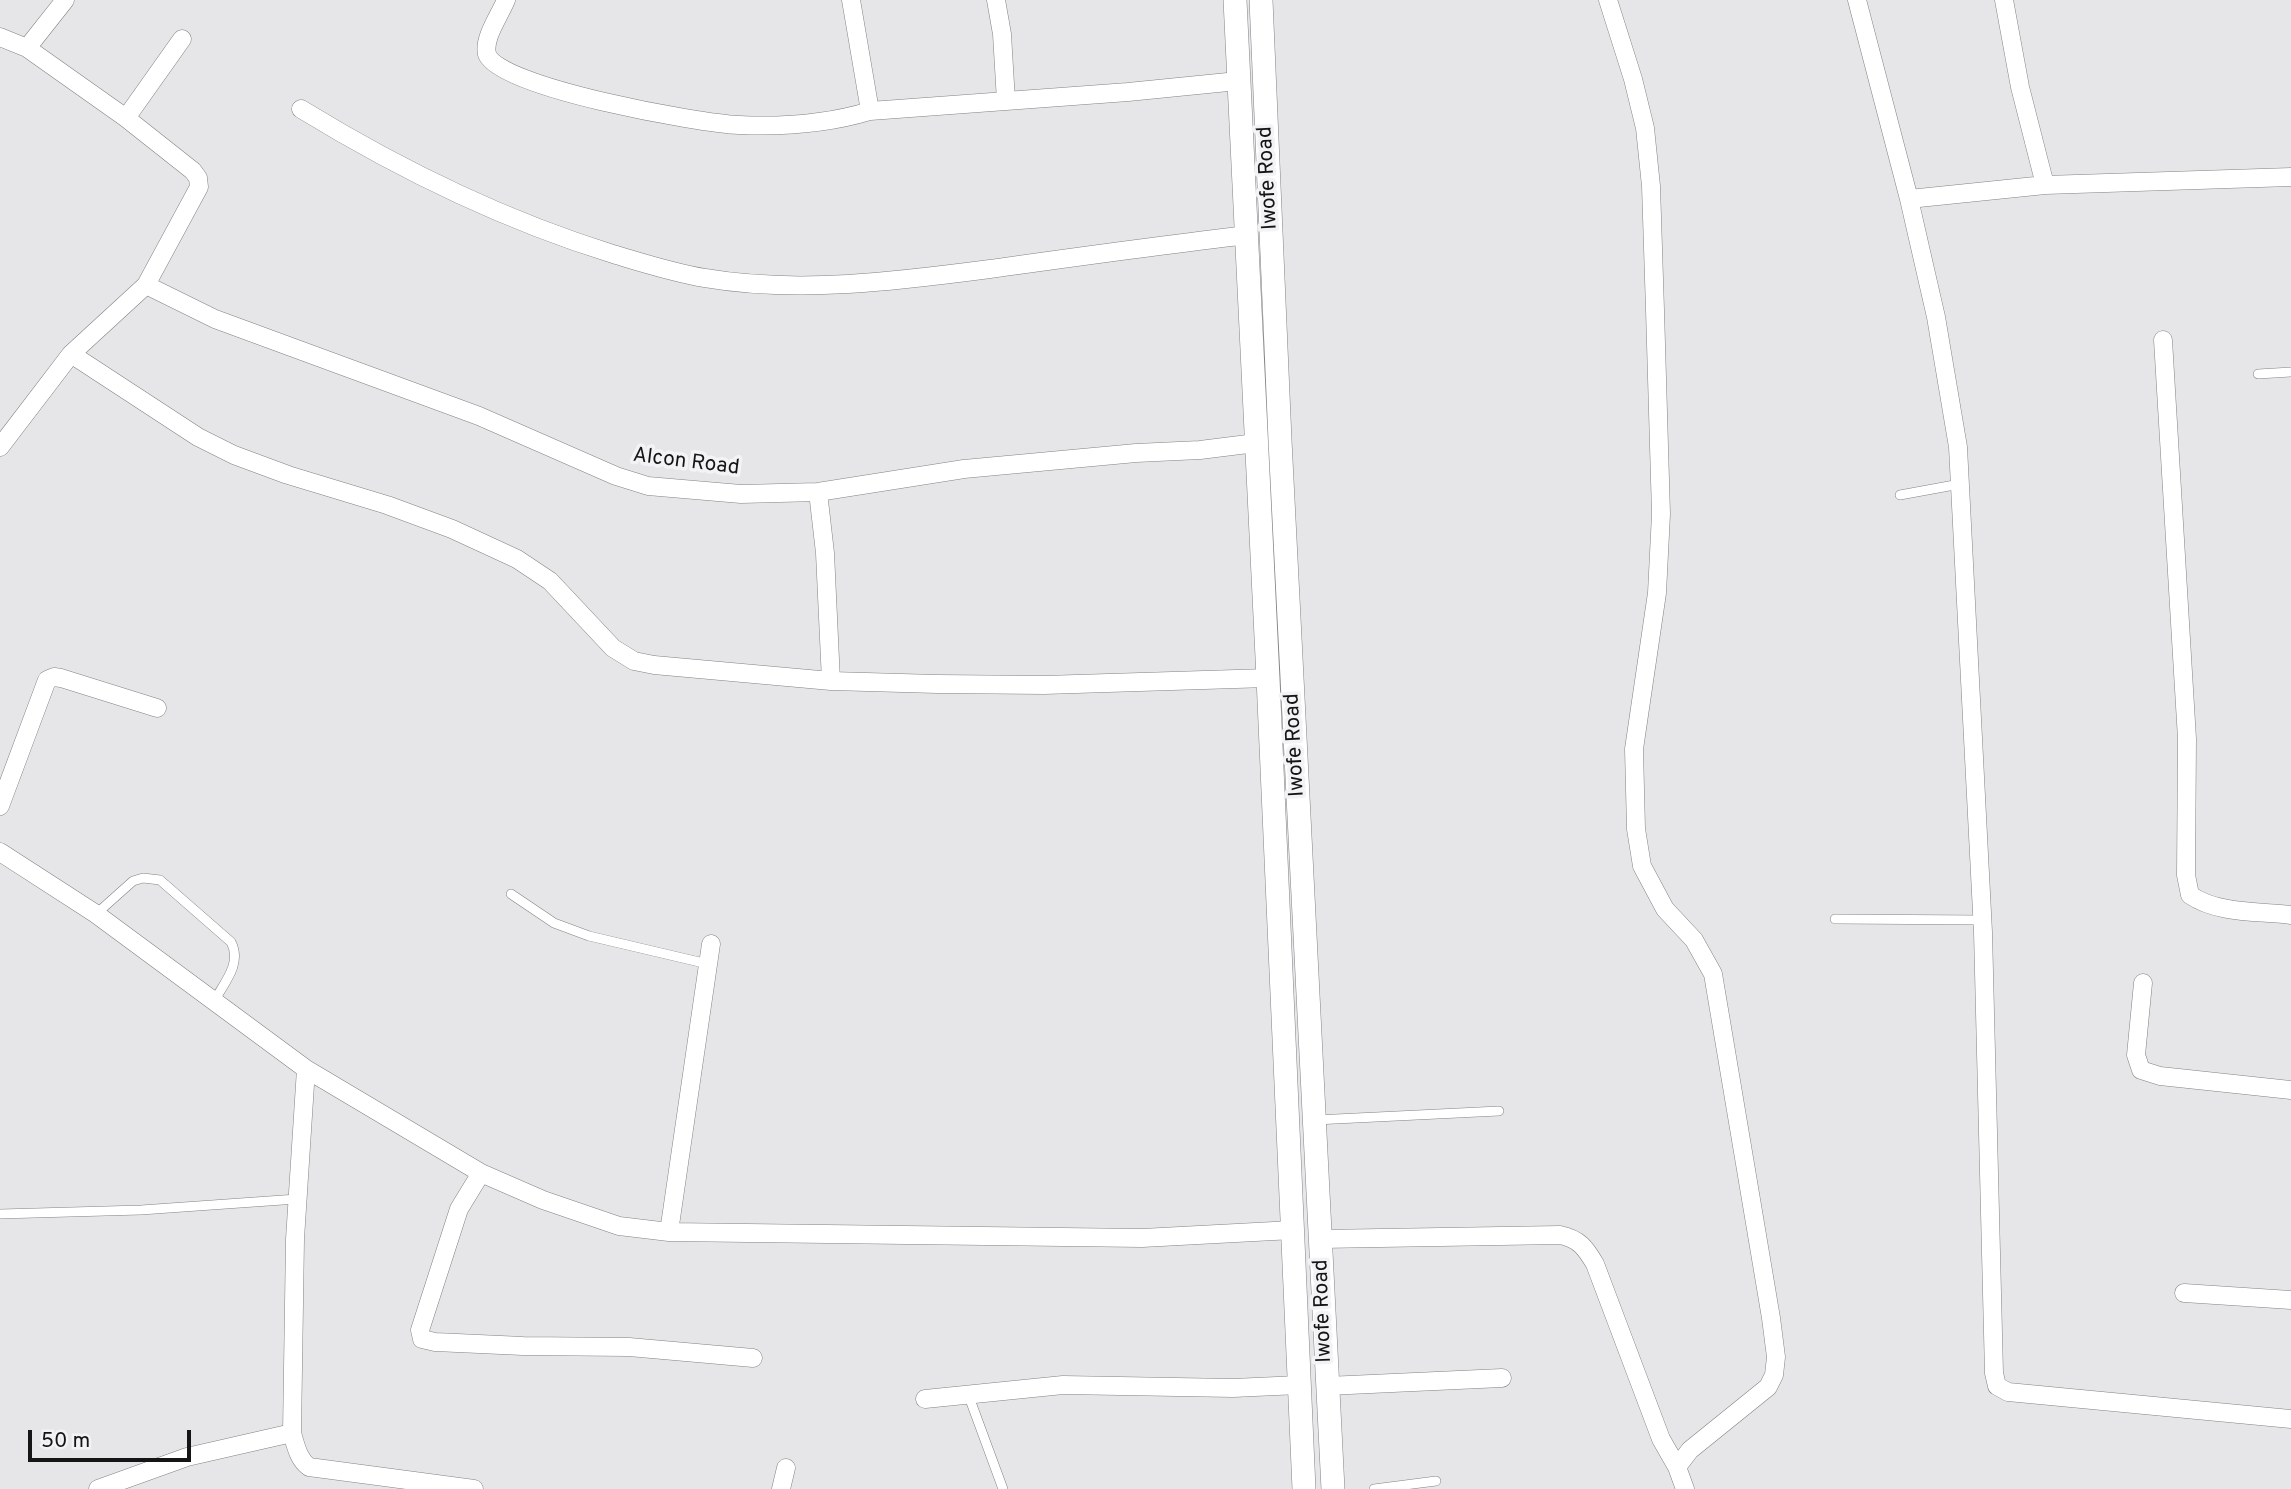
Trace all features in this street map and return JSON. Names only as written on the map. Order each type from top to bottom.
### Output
[{"type":"street","points":[[27,48],[65,0]]},
{"type":"street","points":[[506,0],[487,43],[487,54],[496,67],[540,86],[653,112],[736,125],[818,122],[843,119],[870,111],[1238,81]]},
{"type":"street","points":[[851,0],[870,111]]},
{"type":"street","points":[[996,0],[1002,34],[1006,101]]},
{"type":"street","name":"Iwofe Road","points":[[1235,0],[1248,235],[1304,1489]]},
{"type":"street","name":"Iwofe Road","points":[[1261,0],[1280,440],[1333,1489]]},
{"type":"street","points":[[1608,0],[1645,128],[1651,186],[1661,514],[1657,593],[1634,749],[1636,829],[1642,866],[1665,909],[1694,940],[1713,974],[1761,1248],[1776,1357],[1774,1375],[1768,1387],[1690,1450],[1677,1467]]},
{"type":"street","points":[[1857,0],[1909,199],[1936,317],[1958,447],[1982,920],[1994,1373],[1997,1386],[2008,1392],[2291,1419]]},
{"type":"street","points":[[2004,0],[2020,87],[2045,185]]},
{"type":"street","points":[[0,37],[27,48],[126,118],[198,178],[199,187],[146,285],[72,354],[0,447]]},
{"type":"street","points":[[126,118],[182,39]]},
{"type":"street","points":[[301,110],[355,143],[416,175],[513,218],[574,242],[705,279],[768,284],[842,284],[905,280],[1131,248],[1248,235]]},
{"type":"street","points":[[1909,199],[2045,185],[2291,177]]},
{"type":"street","name":"Alcon Road","points":[[146,285],[215,319],[285,347],[479,416],[616,476],[648,486],[741,494],[818,492],[964,469],[1256,443]]},
{"type":"street","points":[[2163,340],[2184,676],[2187,739],[2186,875],[2190,895],[2217,908],[2291,915]]},
{"type":"street","points":[[72,354],[198,437],[234,455],[288,475],[387,505],[452,529],[517,559],[550,581],[613,648],[635,660],[654,665],[831,681],[1044,685],[1268,678]]},
{"type":"street","points":[[818,492],[825,552],[831,681]]},
{"type":"street","points":[[0,806],[47,680],[61,678],[156,708]]},
{"type":"street","points":[[0,852],[96,914],[306,1069],[481,1173],[542,1200],[618,1226],[668,1232],[1142,1238],[1293,1230]]},
{"type":"street","points":[[668,1232],[711,944]]},
{"type":"street","points":[[2143,983],[2136,1055],[2141,1070],[2160,1076],[2291,1090]]},
{"type":"street","points":[[306,1069],[297,1199],[292,1433],[298,1453],[309,1467],[474,1489]]},
{"type":"street","points":[[481,1173],[459,1209],[439,1265],[420,1330],[422,1339],[523,1346],[629,1347],[753,1358]]},
{"type":"street","points":[[1321,1240],[1560,1235],[1575,1238],[1586,1248],[1595,1264],[1661,1439],[1677,1467],[1685,1489]]},
{"type":"street","points":[[2184,1293],[2291,1300]]},
{"type":"street","points":[[1327,1385],[1502,1378]]},
{"type":"street","points":[[925,1399],[1063,1385],[1233,1388],[1299,1385]]},
{"type":"street","points":[[98,1489],[187,1457],[292,1433]]},
{"type":"street","points":[[781,1489],[786,1468]]},
{"type":"lane","points":[[2258,374],[2291,372]]},
{"type":"lane","points":[[1900,495],[1960,484]]},
{"type":"lane","points":[[96,914],[133,881],[143,878],[160,880],[231,942],[236,951],[236,963],[214,1002]]},
{"type":"lane","points":[[511,894],[554,923],[589,936],[708,964]]},
{"type":"lane","points":[[1835,919],[1982,920]]},
{"type":"lane","points":[[1315,1121],[1499,1111]]},
{"type":"lane","points":[[0,1214],[141,1210],[297,1199]]},
{"type":"lane","points":[[968,1394],[1003,1489]]},
{"type":"lane","points":[[1374,1489],[1436,1481]]}]
